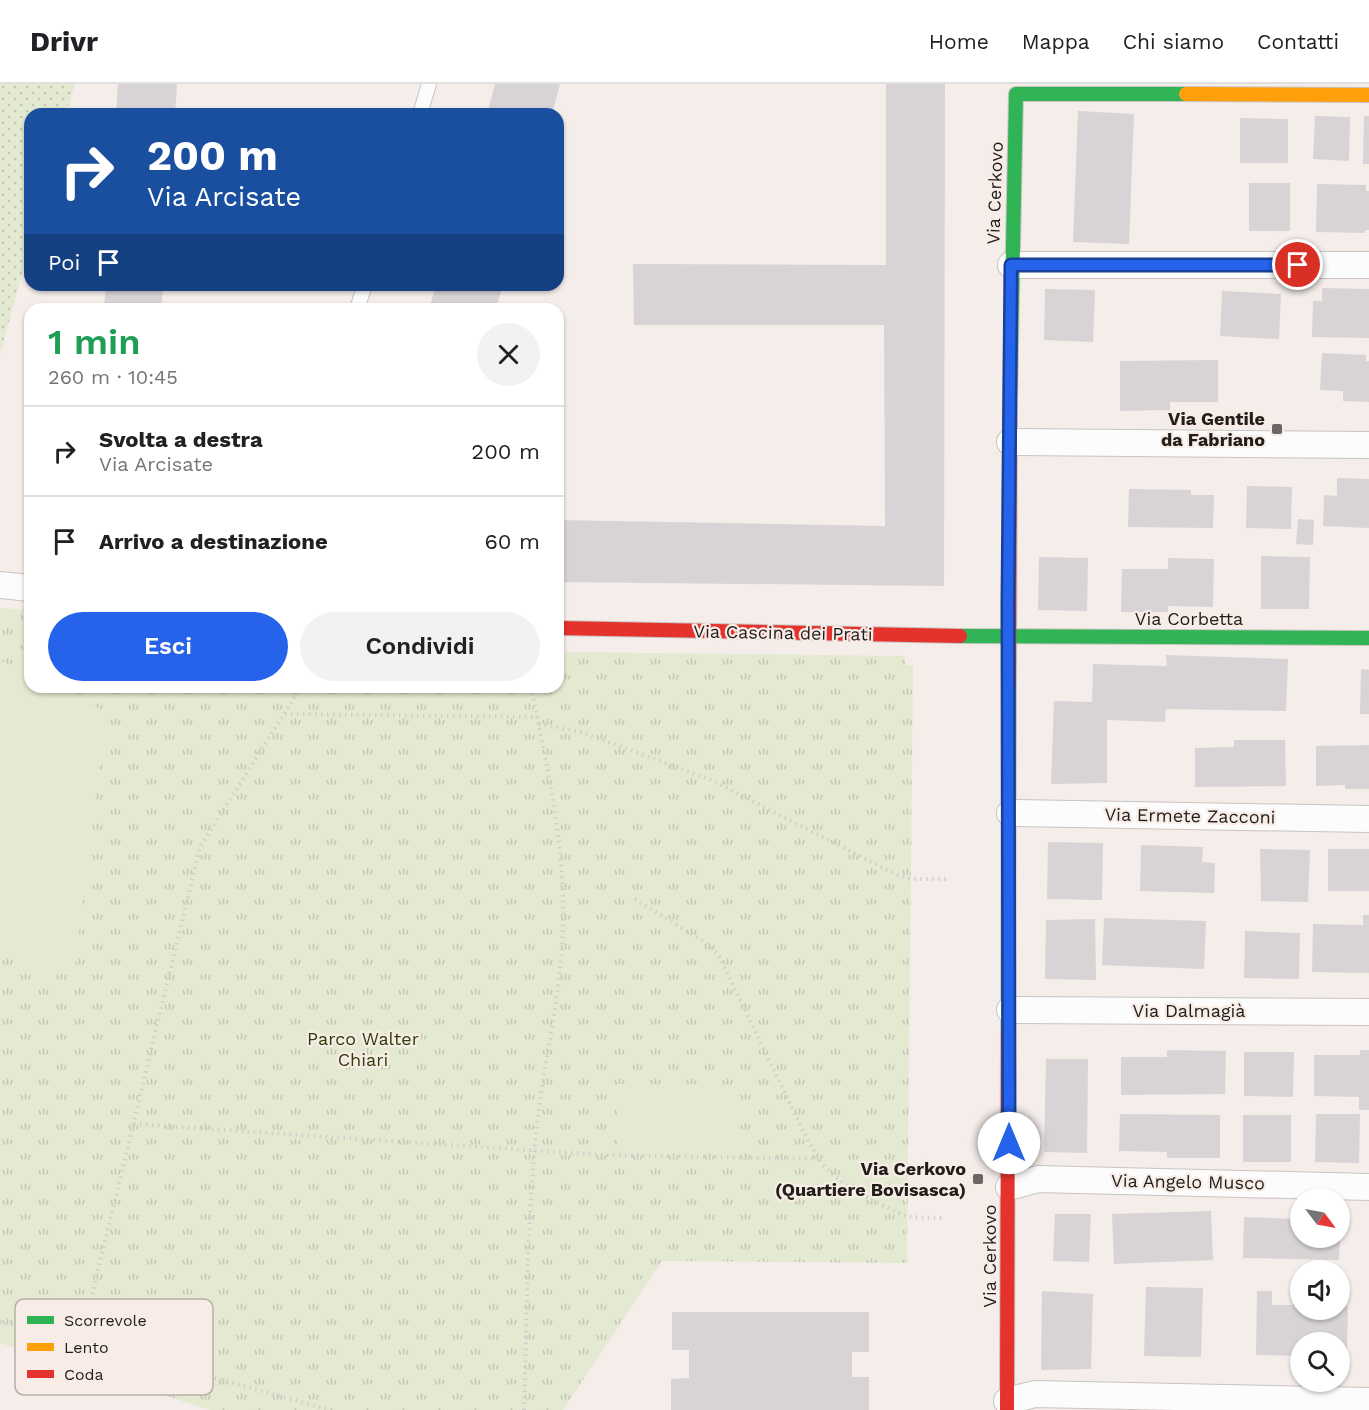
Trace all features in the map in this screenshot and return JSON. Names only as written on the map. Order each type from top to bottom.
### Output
[{"type":"street","name":"Via Cerkovo","points":[[1007,1406],[1011,265],[1016,94],[1369,95]]},
{"type":"street","points":[[1011,265],[1369,265]]},
{"type":"street","points":[[1010,442],[1369,445]]},
{"type":"street","points":[[0,585],[24,587]]},
{"type":"street","name":"Via Cascina dei Prati","points":[[564,628],[1009,636]]},
{"type":"street","name":"Via Corbetta","points":[[1009,636],[1369,638]]},
{"type":"street","name":"Via Ermete Zacconi","points":[[1010,813],[1369,819]]},
{"type":"street","name":"Via Dalmagià","points":[[1010,1010],[1369,1012]]},
{"type":"street","name":"Via Angelo Musco","points":[[1009,1187],[1038,1179],[1369,1187]]},
{"type":"street","points":[[1007,1406],[1035,1394],[1369,1401]]},
{"type":"lane","points":[[422,108],[429,84]]},
{"type":"path","points":[[91,1299],[200,847],[298,693]]},
{"type":"path","points":[[524,1410],[535,1149],[561,960],[563,916],[555,819],[532,693]]},
{"type":"path","points":[[284,714],[538,717]]},
{"type":"path","points":[[539,724],[590,735],[709,779],[895,874],[911,879],[946,879]]},
{"type":"path","points":[[635,899],[706,943],[718,954],[819,1159],[842,1183],[907,1217],[942,1218]]},
{"type":"path","points":[[134,1124],[614,1156],[819,1159]]},
{"type":"path","points":[[0,1322],[15,1326]]},
{"type":"path","points":[[213,1378],[330,1410]]},
{"type":"green space","points":[[0,84],[75,84],[68,108],[24,108],[24,267],[0,354]]},
{"type":"green space","name":"Parco Walter Chiari","points":[[0,608],[24,610],[24,693],[564,693],[564,652],[905,656],[905,665],[913,665],[907,1263],[662,1261],[563,1410],[210,1410],[163,1395],[213,1395],[213,1299],[15,1299],[15,1348],[0,1343]]},
{"type":"green space","points":[[0,660],[24,672],[24,693],[67,693],[106,712],[74,975],[0,956]]},
{"type":"green space","points":[[618,1084],[734,1085],[733,1147],[617,1146]]},
{"type":"building","points":[[118,84],[177,84],[175,108],[116,108]]},
{"type":"building","points":[[495,84],[560,84],[554,108],[489,108]]},
{"type":"building","points":[[886,84],[945,84],[944,586],[564,582],[564,520],[885,526],[884,325],[634,325],[633,264],[886,265]]},
{"type":"building","points":[[1078,111],[1134,114],[1129,244],[1073,242]]},
{"type":"building","points":[[1315,116],[1350,117],[1349,161],[1313,159]]},
{"type":"building","points":[[1364,116],[1369,116],[1369,164],[1363,164]]},
{"type":"building","points":[[1240,118],[1288,119],[1288,163],[1240,163]]},
{"type":"building","points":[[1249,183],[1290,183],[1290,231],[1249,231]]},
{"type":"building","points":[[1317,184],[1366,185],[1366,191],[1369,191],[1369,230],[1365,230],[1365,233],[1316,232]]},
{"type":"building","points":[[1322,288],[1369,289],[1369,338],[1312,337],[1313,301],[1322,301]]},
{"type":"building","points":[[1045,289],[1095,290],[1093,342],[1044,340]]},
{"type":"building","points":[[106,291],[162,291],[162,303],[104,303]]},
{"type":"building","points":[[434,291],[501,291],[498,303],[431,303]]},
{"type":"building","points":[[1222,291],[1281,294],[1279,339],[1220,336]]},
{"type":"building","points":[[1322,353],[1366,355],[1366,361],[1369,361],[1369,402],[1343,401],[1343,391],[1320,390]]},
{"type":"building","points":[[1218,360],[1218,402],[1170,402],[1170,410],[1120,411],[1120,361]]},
{"type":"building","points":[[1337,478],[1369,479],[1369,528],[1323,526],[1324,495],[1337,496]]},
{"type":"building","points":[[1247,486],[1292,487],[1291,529],[1246,528]]},
{"type":"building","points":[[1129,489],[1191,490],[1191,495],[1214,495],[1213,528],[1128,527]]},
{"type":"building","points":[[1298,519],[1314,520],[1313,545],[1296,544]]},
{"type":"building","points":[[1261,556],[1310,557],[1309,609],[1261,609]]},
{"type":"building","points":[[1039,557],[1088,558],[1087,611],[1038,610]]},
{"type":"building","points":[[1168,558],[1214,559],[1213,607],[1168,606],[1168,612],[1121,612],[1122,569],[1168,569]]},
{"type":"building","points":[[1166,655],[1288,659],[1286,711],[1166,709],[1165,722],[1107,720],[1107,783],[1051,784],[1054,701],[1092,702],[1093,664],[1167,666]]},
{"type":"building","points":[[1361,669],[1369,670],[1369,714],[1360,714]]},
{"type":"building","points":[[1234,740],[1285,740],[1286,786],[1195,787],[1195,748],[1234,747]]},
{"type":"building","points":[[1369,745],[1369,789],[1345,789],[1345,785],[1316,786],[1316,746]]},
{"type":"building","points":[[1048,842],[1103,843],[1102,900],[1047,899]]},
{"type":"building","points":[[1141,845],[1203,847],[1202,862],[1215,863],[1214,893],[1140,891]]},
{"type":"building","points":[[1260,849],[1310,850],[1308,902],[1261,901]]},
{"type":"building","points":[[1328,849],[1369,849],[1369,891],[1328,891]]},
{"type":"building","points":[[1363,915],[1369,915],[1369,973],[1312,972],[1313,924],[1363,925]]},
{"type":"building","points":[[1104,918],[1206,921],[1204,969],[1102,965]]},
{"type":"building","points":[[1095,919],[1096,980],[1045,979],[1046,920]]},
{"type":"building","points":[[1245,931],[1300,933],[1299,979],[1244,978]]},
{"type":"building","points":[[1167,1050],[1226,1051],[1225,1094],[1121,1095],[1121,1057],[1167,1057]]},
{"type":"building","points":[[1360,1050],[1369,1050],[1369,1110],[1359,1110],[1359,1097],[1314,1096],[1314,1055],[1360,1055]]},
{"type":"building","points":[[1244,1052],[1294,1052],[1293,1097],[1244,1096]]},
{"type":"building","points":[[1046,1059],[1088,1059],[1087,1153],[1044,1152]]},
{"type":"building","points":[[1120,1114],[1220,1115],[1220,1158],[1167,1158],[1167,1152],[1119,1151]]},
{"type":"building","points":[[1316,1114],[1360,1114],[1359,1163],[1315,1162]]},
{"type":"building","points":[[1243,1115],[1291,1115],[1291,1162],[1243,1162]]},
{"type":"building","points":[[1211,1211],[1213,1260],[1114,1264],[1112,1214]]},
{"type":"building","points":[[1055,1214],[1091,1214],[1089,1262],[1053,1261]]},
{"type":"building","points":[[1244,1217],[1290,1219],[1290,1248],[1340,1248],[1339,1260],[1243,1258]]},
{"type":"building","points":[[1146,1287],[1203,1288],[1201,1357],[1144,1356]]},
{"type":"building","points":[[1042,1291],[1093,1294],[1091,1369],[1041,1370]]},
{"type":"building","points":[[1257,1291],[1272,1291],[1272,1305],[1290,1305],[1290,1320],[1348,1320],[1347,1332],[1290,1332],[1290,1356],[1256,1355]]},
{"type":"building","points":[[672,1312],[869,1312],[869,1352],[852,1352],[852,1377],[869,1377],[869,1410],[671,1410],[671,1379],[689,1378],[689,1350],[672,1350]]},
{"type":"traffic: fast","points":[[1010,398],[1016,94],[1186,94]]},
{"type":"traffic: fast","points":[[960,636],[1369,638]]},
{"type":"traffic: fast","points":[[1008,1031],[1009,687]]},
{"type":"traffic: slow","points":[[1186,94],[1369,95]]},
{"type":"traffic: jam","points":[[1009,687],[1010,398]]},
{"type":"traffic: jam","points":[[564,628],[960,636]]},
{"type":"traffic: jam","points":[[1007,1410],[1008,1031]]},
{"type":"place","name":"Via Gentile da Fabriano","points":[[1277,429]]},
{"type":"place","name":"Via Cerkovo (Quartiere Bovisasca)","points":[[978,1179]]},
{"type":"route","points":[[1009,1143],[1008,603],[1011,265],[1298,265]]}]
